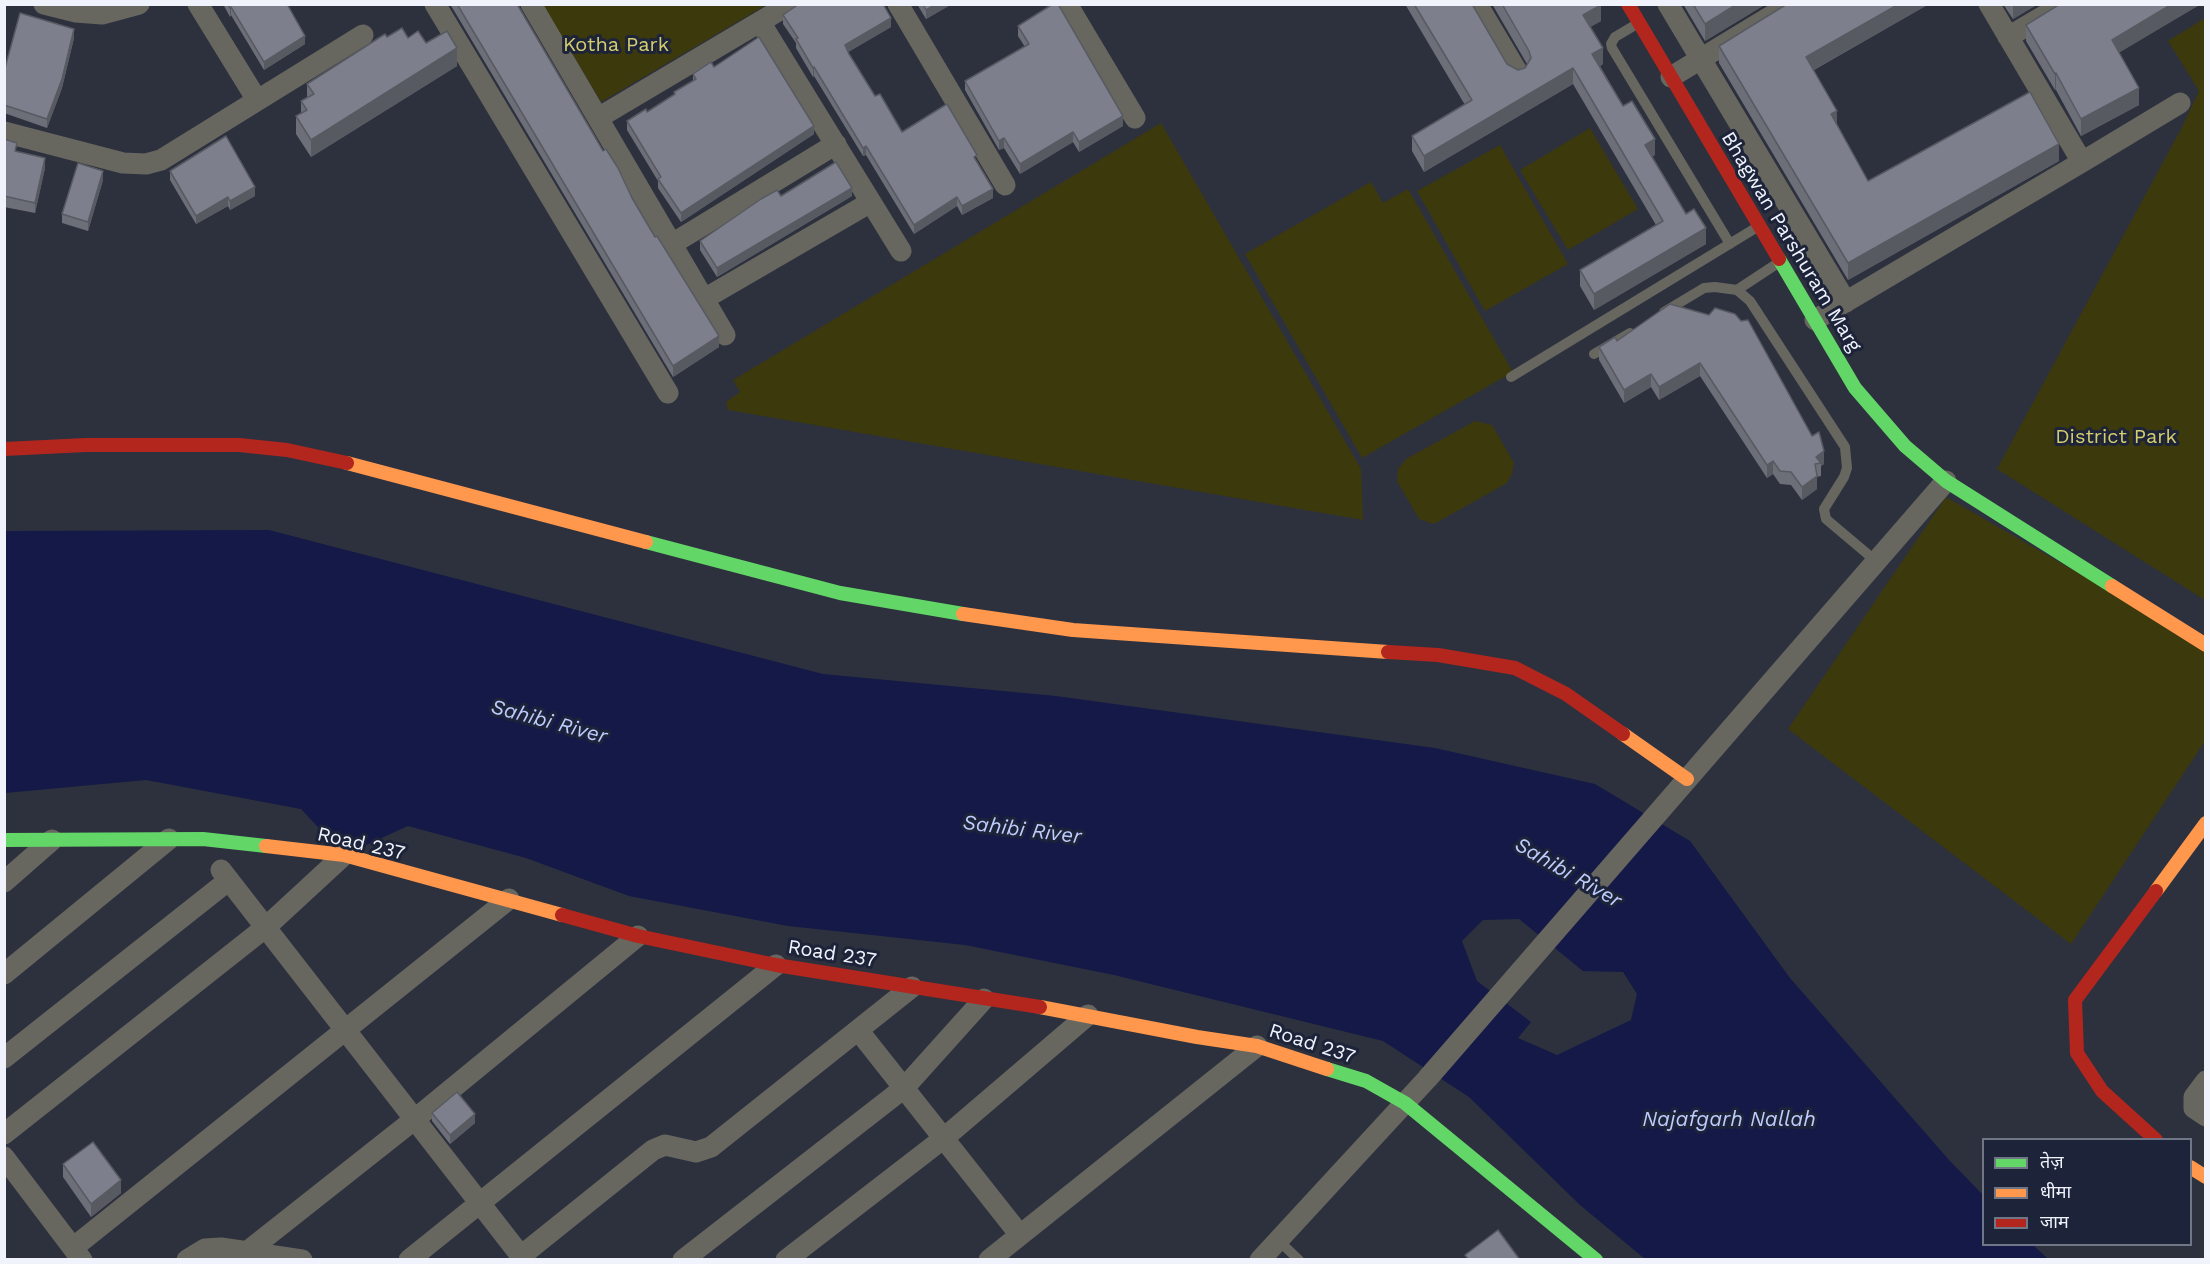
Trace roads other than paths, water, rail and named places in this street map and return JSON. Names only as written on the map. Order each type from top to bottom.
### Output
[{"type":"street","points":[[44,4],[76,12],[102,14],[139,4]]},
{"type":"street","points":[[198,4],[256,100]]},
{"type":"street","points":[[435,4],[668,393]]},
{"type":"street","points":[[531,4],[725,335]]},
{"type":"street","points":[[598,118],[790,4]]},
{"type":"street","points":[[898,4],[1005,185]]},
{"type":"street","points":[[1067,4],[1135,118]]},
{"type":"street","points":[[1478,4],[1518,73]]},
{"type":"street","name":"Bhagwan Parshuram Marg","points":[[1628,4],[1855,388],[1905,446],[1946,481],[2205,645]]},
{"type":"street","points":[[1668,4],[1846,302]]},
{"type":"street","points":[[1671,77],[1791,4]]},
{"type":"street","points":[[1989,4],[2082,162]]},
{"type":"street","points":[[2008,37],[2064,4]]},
{"type":"street","points":[[760,22],[901,251]]},
{"type":"street","points":[[4,132],[123,163],[146,164],[161,160],[363,35]]},
{"type":"street","points":[[1815,320],[2180,104]]},
{"type":"street","points":[[672,244],[836,144]]},
{"type":"street","points":[[704,299],[871,202]]},
{"type":"street","points":[[4,449],[86,445],[239,445],[288,450],[372,469],[840,593],[1003,621],[1073,630],[1438,656],[1515,668],[1566,694],[1686,779]]},
{"type":"street","points":[[1260,1260],[1405,1103],[1946,481]]},
{"type":"street","points":[[2154,1138],[2102,1091],[2078,1053],[2075,1000],[2205,823]]},
{"type":"street","points":[[4,974],[169,839]]},
{"type":"street","name":"Road 237","points":[[4,840],[203,839],[344,855],[409,875],[509,899],[638,936],[776,965],[1088,1015],[1197,1037],[1257,1046],[1366,1082],[1405,1103],[1582,1256]]},
{"type":"street","points":[[4,882],[52,840]]},
{"type":"street","points":[[4,1134],[266,927],[344,855]]},
{"type":"street","points":[[4,1058],[225,875],[523,1258],[653,1150],[665,1145],[696,1152],[711,1147],[912,987]]},
{"type":"street","points":[[4,1157],[78,1253],[345,1030],[509,899]]},
{"type":"street","points":[[248,1251],[638,936]]},
{"type":"street","points":[[409,1260],[776,965]]},
{"type":"street","points":[[683,1260],[904,1088],[984,999]]},
{"type":"street","points":[[786,1260],[944,1138],[1088,1015]]},
{"type":"street","points":[[858,1030],[1020,1235]]},
{"type":"street","points":[[989,1260],[1257,1046]]},
{"type":"street","points":[[2205,1081],[2194,1097],[2194,1108],[2205,1116]]},
{"type":"street","points":[[2192,1168],[2205,1177]]},
{"type":"street","points":[[186,1260],[205,1249],[221,1248],[302,1260]]},
{"type":"lane","points":[[1639,23],[1615,38],[1611,44],[1612,48],[1730,244]]},
{"type":"lane","points":[[1511,377],[1759,226]]},
{"type":"lane","points":[[1737,290],[1780,262]]},
{"type":"lane","points":[[1594,354],[1704,288],[1715,286],[1737,290],[1750,301],[1845,447],[1847,468],[1824,509],[1826,519],[1876,562]]},
{"type":"lane","points":[[1278,1240],[1299,1260]]},
{"type":"water","points":[[269,530],[823,674],[1056,696],[1435,748],[1595,784],[1690,841],[1790,978],[1949,1160],[1982,1194],[1982,1246],[2034,1246],[2048,1259],[1645,1259],[1580,1205],[1469,1097],[1383,1041],[1114,975],[965,945],[788,926],[629,896],[526,858],[408,826],[344,855],[301,809],[146,780],[5,793],[4,531]],"holes":[[[1519,919],[1583,971],[1623,972],[1637,994],[1631,1020],[1557,1055],[1518,1038],[1531,1022],[1477,981],[1462,941],[1483,920]]]},
{"type":"park label","name":"Kotha Park","points":[[616,45]]},
{"type":"park label","name":"District Park","points":[[2116,437]]},
{"type":"water label","name":"Sahibi River","points":[[549,722]]},
{"type":"water label","name":"Sahibi River","points":[[1022,830]]},
{"type":"water label","name":"Sahibi River","points":[[1568,873]]},
{"type":"water label","name":"Najafgarh Nallah","points":[[1729,1120]]}]
